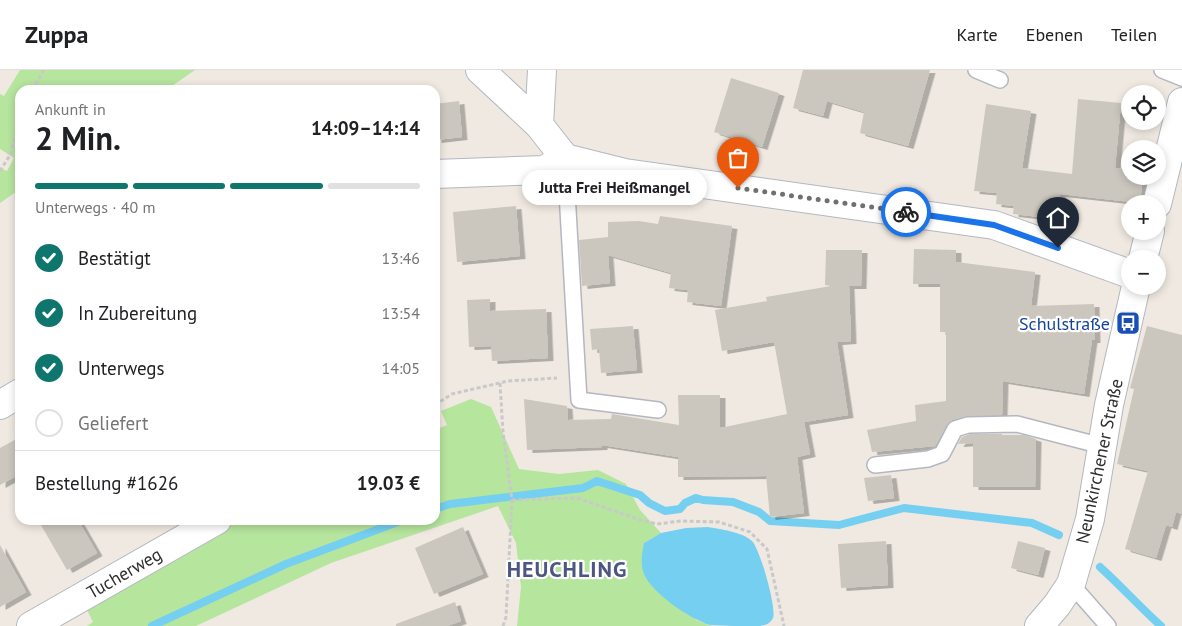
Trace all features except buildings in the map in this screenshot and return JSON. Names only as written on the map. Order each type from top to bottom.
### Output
[{"type":"street","points":[[480,70],[539,125],[565,158],[624,173],[994,225],[1121,271]]},
{"type":"street","points":[[539,125],[542,70]]},
{"type":"street","points":[[1160,195],[1177,140],[1182,102]]},
{"type":"street","points":[[440,174],[544,170],[565,158]]},
{"type":"street","name":"Neunkirchener Straße","points":[[1040,626],[1071,584],[1090,519],[1109,405],[1134,295]]},
{"type":"street","points":[[0,405],[15,397]]},
{"type":"street","name":"Tucherweg","points":[[31,626],[208,525]]},
{"type":"lane","points":[[976,70],[1000,80]]},
{"type":"lane","points":[[1162,70],[1182,78]]},
{"type":"lane","points":[[565,158],[579,400],[658,410]]},
{"type":"lane","points":[[875,465],[928,459],[942,454],[954,429],[968,425],[1017,424],[1102,446]]},
{"type":"lane","points":[[1071,584],[1108,626]]},
{"type":"path","points":[[35,85],[44,70]]},
{"type":"path","points":[[0,171],[10,155],[15,138]]},
{"type":"path","points":[[440,402],[452,394],[500,383],[578,376]]},
{"type":"path","points":[[500,383],[503,432],[512,500],[506,617],[503,626]]},
{"type":"path","points":[[512,500],[577,498],[656,524],[681,521],[719,522],[750,532],[767,549],[784,626]]},
{"type":"green space","points":[[20,70],[195,70],[173,85],[15,85],[15,192],[0,203],[0,168],[7,171],[14,158],[0,149],[0,94],[4,96]]},
{"type":"green space","points":[[471,399],[491,407],[519,469],[559,474],[598,470],[626,484],[640,510],[661,533],[644,543],[696,620],[712,626],[517,626],[521,587],[516,543],[498,506],[331,563],[196,626],[87,626],[93,622],[85,606],[232,525],[440,525],[440,428],[447,425],[441,411]]},
{"type":"water","points":[[708,527],[743,535],[752,541],[755,546],[773,603],[773,618],[766,625],[710,625],[692,617],[672,604],[648,581],[642,566],[644,543],[661,533],[686,528]]},
{"type":"waterway","points":[[440,507],[450,504],[583,488],[597,481],[640,495],[649,503],[665,511],[680,509],[685,503],[696,498],[733,502],[759,512],[770,521],[839,525],[904,508],[1032,523],[1059,535]]},
{"type":"waterway","points":[[152,626],[286,564],[390,525]]},
{"type":"waterway","points":[[1100,567],[1161,626]]},
{"type":"way so far","points":[[738,188],[906,212]]},
{"type":"place","name":"Jutta Frei Heißmangel","points":[[738,188]]},
{"type":"place","name":"Schulstraße","points":[[1128,323]]},
{"type":"district","name":"HEUCHLING","points":[[567,569]]},
{"type":"route","points":[[906,212],[994,225],[1058,248]]}]
